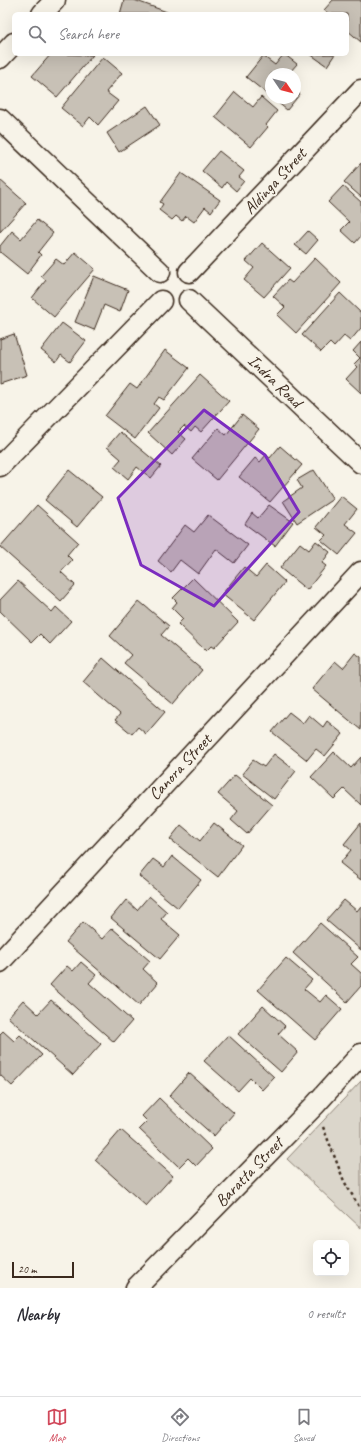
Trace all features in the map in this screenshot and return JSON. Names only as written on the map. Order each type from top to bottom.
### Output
[{"type":"street","points":[[44,12],[56,0]]},
{"type":"street","points":[[0,58],[12,45]]},
{"type":"street","name":"Aldinga Street","points":[[189,272],[361,90]]},
{"type":"street","points":[[0,119],[160,272]]},
{"type":"street","points":[[172,266],[184,268],[189,272],[195,283],[193,294],[189,300],[179,306],[172,306],[161,301],[155,290],[157,277],[160,272],[172,266]]},
{"type":"street","name":"Indra Road","points":[[189,300],[361,462]]},
{"type":"street","points":[[0,466],[161,301]]},
{"type":"street","name":"Canora Street","points":[[0,962],[361,572]]},
{"type":"street","name":"Baratta Street","points":[[136,1288],[315,1105],[361,1054]]},
{"type":"path","points":[[315,1105],[344,1181],[361,1210]]},
{"type":"highlighted area","points":[[204,410],[265,455],[299,512],[214,606],[141,565],[118,498]]},
{"type":"shaded area","points":[[361,1081],[361,1228],[287,1159]]},
{"type":"building","points":[[124,0],[134,0],[167,12],[121,12]]},
{"type":"building","points":[[333,0],[361,0],[361,42],[349,32],[349,12],[326,12],[324,10]]},
{"type":"building","points":[[49,56],[92,56],[57,97],[32,76]]},
{"type":"building","points":[[263,56],[275,65],[282,56],[287,56],[297,64],[294,68],[265,68],[265,92],[246,77]]},
{"type":"building","points":[[313,56],[334,56],[327,66]]},
{"type":"building","points":[[103,57],[122,73],[106,92],[118,101],[98,125],[90,117],[83,126],[61,108]]},
{"type":"building","points":[[235,92],[253,107],[261,97],[265,100],[265,104],[269,104],[277,111],[266,125],[268,127],[251,147],[215,117]]},
{"type":"building","points":[[280,104],[292,104],[287,110]]},
{"type":"building","points":[[147,106],[160,125],[119,152],[107,133]]},
{"type":"building","points":[[219,151],[244,171],[239,177],[244,181],[236,191],[226,182],[222,188],[202,171]]},
{"type":"building","points":[[361,163],[361,197],[344,182]]},
{"type":"building","points":[[181,173],[220,200],[211,212],[205,207],[194,222],[186,216],[182,221],[176,216],[172,220],[159,210],[163,204],[160,202]]},
{"type":"building","points":[[0,180],[26,203],[0,232]]},
{"type":"building","points":[[343,186],[361,202],[361,236],[355,243],[341,230],[349,222],[328,202]]},
{"type":"building","points":[[37,220],[53,233],[38,252],[41,255],[27,274],[0,252],[0,246],[12,231],[21,239]]},
{"type":"building","points":[[308,231],[318,240],[306,254],[295,245]]},
{"type":"building","points":[[262,243],[290,268],[264,297],[244,280],[254,268],[246,261]]},
{"type":"building","points":[[75,252],[95,269],[54,317],[32,298],[46,280],[41,276],[56,259],[64,265]]},
{"type":"building","points":[[315,258],[341,283],[296,333],[277,315],[285,307],[273,296],[288,280],[292,283]]},
{"type":"building","points":[[94,276],[128,290],[120,312],[104,305],[94,330],[75,322]]},
{"type":"building","points":[[340,293],[361,313],[361,328],[350,341],[344,336],[334,347],[330,343],[321,352],[302,335]]},
{"type":"building","points":[[62,323],[86,341],[70,362],[61,355],[56,362],[41,350]]},
{"type":"building","points":[[14,334],[27,375],[0,384],[0,339]]},
{"type":"building","points":[[361,342],[361,393],[346,379],[357,367],[354,364],[360,358],[353,351]]},
{"type":"building","points":[[165,350],[189,368],[164,400],[159,397],[154,404],[159,408],[135,439],[105,416],[130,384],[137,389]]},
{"type":"building","points":[[200,375],[229,401],[201,432],[195,427],[191,432],[184,426],[178,432],[186,439],[172,455],[148,433]]},
{"type":"building","points":[[242,415],[259,429],[217,480],[192,459],[218,428],[226,435]]},
{"type":"building","points":[[120,432],[161,466],[151,478],[137,467],[128,479],[114,467],[121,459],[107,447]]},
{"type":"building","points":[[280,446],[302,465],[270,502],[239,477],[255,458],[260,462],[266,455],[270,458]]},
{"type":"building","points":[[69,470],[102,497],[77,527],[45,500]]},
{"type":"building","points":[[314,470],[333,499],[297,523],[283,501],[302,488],[297,480]]},
{"type":"building","points":[[341,496],[357,509],[345,524],[357,533],[339,555],[321,540],[326,535],[316,527]]},
{"type":"building","points":[[37,505],[78,542],[67,555],[72,560],[61,572],[75,585],[61,601],[0,547]]},
{"type":"building","points":[[269,505],[293,522],[275,546],[245,524],[252,513],[258,518]]},
{"type":"building","points":[[208,515],[248,545],[234,563],[216,549],[198,574],[180,560],[171,572],[158,561],[185,525],[194,532]]},
{"type":"building","points":[[316,541],[330,552],[322,563],[326,566],[307,590],[280,568],[300,543],[309,550]]},
{"type":"building","points":[[266,565],[285,582],[254,620],[222,594],[244,567],[256,577]]},
{"type":"building","points":[[193,578],[238,622],[214,648],[211,646],[206,651],[178,624],[183,619],[172,608],[177,602],[173,598]]},
{"type":"building","points":[[18,581],[52,612],[56,607],[71,621],[50,644],[40,634],[32,642],[0,611],[0,600]]},
{"type":"building","points":[[139,601],[169,626],[161,635],[202,670],[173,704],[124,663],[131,655],[110,636]]},
{"type":"building","points":[[355,653],[361,657],[361,730],[312,689],[335,661],[343,668]]},
{"type":"building","points":[[103,658],[165,712],[146,734],[138,727],[132,734],[115,720],[120,714],[83,682]]},
{"type":"building","points":[[289,712],[303,723],[309,715],[323,727],[327,721],[343,734],[325,756],[316,749],[307,760],[272,732]]},
{"type":"building","points":[[334,752],[351,768],[361,757],[361,805],[344,789],[334,799],[311,777]]},
{"type":"building","points":[[274,754],[296,771],[274,799],[242,774],[253,760],[264,767]]},
{"type":"building","points":[[235,775],[272,805],[247,834],[231,820],[238,811],[218,794]]},
{"type":"building","points":[[214,823],[242,845],[218,877],[170,839],[181,825],[200,841]]},
{"type":"building","points":[[361,823],[361,880],[340,863],[351,850],[344,844]]},
{"type":"building","points":[[172,856],[201,880],[178,908],[139,876],[153,859],[164,867]]},
{"type":"building","points":[[149,896],[167,912],[161,919],[180,935],[160,959],[111,918],[126,900],[137,910]]},
{"type":"building","points":[[344,900],[357,911],[361,906],[361,950],[326,920]]},
{"type":"building","points":[[83,922],[102,939],[112,928],[150,961],[143,969],[158,983],[139,1005],[66,942]]},
{"type":"building","points":[[320,923],[358,957],[351,964],[361,973],[361,986],[347,1002],[293,953]]},
{"type":"building","points":[[286,958],[312,980],[304,989],[320,1002],[326,995],[342,1009],[315,1040],[258,990]]},
{"type":"building","points":[[81,962],[96,975],[89,983],[132,1021],[114,1042],[50,985],[67,966],[73,971]]},
{"type":"building","points":[[23,1000],[38,1014],[51,1000],[101,1044],[73,1075],[8,1017]]},
{"type":"building","points":[[263,1006],[285,1026],[278,1034],[298,1052],[281,1072],[238,1034]]},
{"type":"building","points":[[3,1031],[14,1041],[20,1035],[42,1055],[12,1086],[0,1075],[0,1034]]},
{"type":"building","points":[[228,1035],[274,1077],[262,1090],[250,1078],[238,1091],[204,1061]]},
{"type":"building","points":[[189,1073],[234,1113],[214,1136],[169,1096]]},
{"type":"building","points":[[159,1098],[212,1149],[196,1166],[188,1158],[179,1167],[139,1129],[147,1121],[142,1116]]},
{"type":"building","points":[[121,1130],[173,1176],[146,1206],[95,1160]]}]
